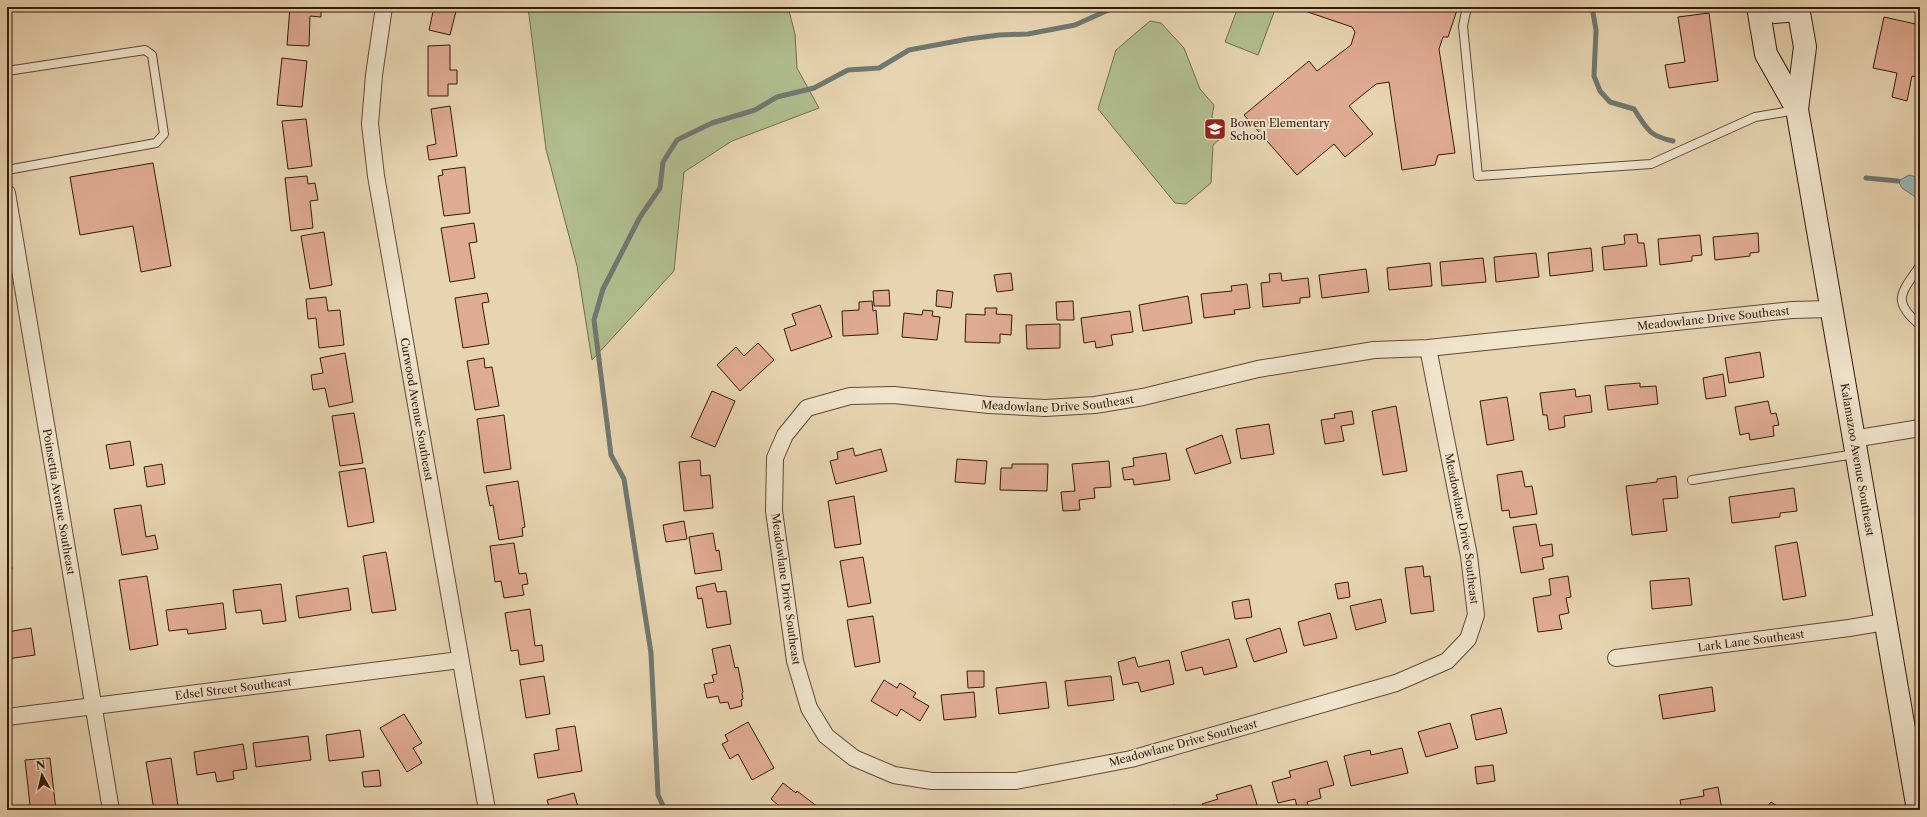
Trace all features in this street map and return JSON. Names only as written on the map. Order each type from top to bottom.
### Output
[{"type":"main road","name":"Kalamazoo Avenue Southeast","points":[[1758,7],[1766,54],[1797,109]]},
{"type":"main road","points":[[1769,7],[1775,12],[1798,8]]},
{"type":"main road","name":"Kalamazoo Avenue Southeast","points":[[1798,8],[1805,47],[1797,109],[1918,810]]},
{"type":"street","name":"Curwood Avenue Southeast","points":[[384,7],[374,75],[370,124],[376,176],[487,810]]},
{"type":"street","name":"Poinsettia Avenue Southeast","points":[[7,193],[111,810]]},
{"type":"street","name":"Meadowlane Drive Southeast","points":[[1428,348],[1469,556],[1476,615],[1468,639],[1447,661],[1396,683],[1131,759],[1016,781],[932,781],[894,775],[854,758],[826,736],[809,708],[795,660],[774,512],[775,458],[785,435],[808,408],[850,396],[894,395],[1045,408],[1094,405],[1143,397],[1258,369],[1374,350],[1428,348],[1792,310],[1832,310]]},
{"type":"street","points":[[1854,446],[1920,428]]},
{"type":"street","name":"Lark Lane Southeast","points":[[1616,658],[1885,622]]},
{"type":"street","name":"Edsel Street Southeast","points":[[7,717],[460,660]]},
{"type":"lane","points":[[1467,7],[1463,26],[1478,176],[1650,164],[1755,117],[1797,109]]},
{"type":"lane","points":[[7,70],[145,50],[152,55],[164,134],[156,143],[7,170]]},
{"type":"lane","points":[[1920,266],[1904,288],[1901,300],[1903,308],[1908,315],[1920,325]]},
{"type":"lane","points":[[1692,480],[1854,446]]},
{"type":"green space","points":[[528,7],[788,7],[795,34],[797,68],[819,108],[732,141],[684,172],[674,271],[592,360],[577,266],[546,149]]},
{"type":"green space","points":[[1238,7],[1276,7],[1258,55],[1225,42]]},
{"type":"green space","points":[[1150,21],[1161,23],[1184,48],[1200,89],[1214,105],[1212,117],[1223,130],[1222,137],[1213,145],[1211,183],[1186,204],[1175,203],[1098,109],[1116,50]]},
{"type":"water","points":[[1909,175],[1920,178],[1920,200],[1902,188],[1898,181]]},
{"type":"building","points":[[290,7],[321,7],[321,17],[310,16],[309,46],[287,45]]},
{"type":"building","points":[[434,7],[457,7],[450,35],[429,30]]},
{"type":"building","name":"Bowen Elementary School","points":[[1296,7],[1458,7],[1448,37],[1443,37],[1439,49],[1455,153],[1438,155],[1435,165],[1402,170],[1389,82],[1376,84],[1349,106],[1373,134],[1345,157],[1334,144],[1297,175],[1244,115],[1309,61],[1317,71],[1351,45],[1355,32],[1352,27]]},
{"type":"building","points":[[1709,13],[1718,81],[1669,88],[1665,65],[1685,62],[1678,17]]},
{"type":"building","points":[[1884,17],[1920,25],[1920,78],[1912,76],[1907,101],[1892,97],[1897,73],[1873,68]]},
{"type":"building","points":[[450,45],[450,70],[457,70],[457,84],[448,84],[448,96],[428,96],[428,46]]},
{"type":"building","points":[[282,58],[307,61],[302,107],[277,105]]},
{"type":"building","points":[[450,106],[457,156],[429,160],[427,146],[436,144],[431,109]]},
{"type":"building","points":[[306,119],[312,166],[288,169],[282,121]]},
{"type":"building","points":[[153,163],[171,266],[141,272],[133,226],[80,235],[70,177]]},
{"type":"building","points":[[465,167],[470,213],[444,216],[438,176],[443,175],[442,170]]},
{"type":"building","points":[[307,176],[308,184],[315,183],[318,200],[310,201],[313,228],[291,231],[285,178]]},
{"type":"building","points":[[474,223],[477,242],[469,243],[475,278],[450,282],[441,228]]},
{"type":"building","points":[[324,232],[332,285],[310,289],[301,236]]},
{"type":"building","points":[[1758,233],[1759,252],[1750,253],[1750,256],[1715,260],[1713,237]]},
{"type":"building","points":[[1637,234],[1638,243],[1644,243],[1647,266],[1604,270],[1602,247],[1625,244],[1624,235]]},
{"type":"building","points":[[1700,235],[1702,255],[1692,256],[1692,261],[1660,265],[1658,239]]},
{"type":"building","points":[[1591,248],[1593,271],[1550,276],[1548,253]]},
{"type":"building","points":[[1536,253],[1539,277],[1496,282],[1494,257]]},
{"type":"building","points":[[1483,258],[1486,282],[1442,286],[1440,262]]},
{"type":"building","points":[[1430,263],[1432,286],[1389,290],[1387,268]]},
{"type":"building","points":[[1366,269],[1369,292],[1322,298],[1319,275]]},
{"type":"building","points":[[1011,273],[1013,290],[997,292],[994,275]]},
{"type":"building","points":[[1281,273],[1282,281],[1308,278],[1310,297],[1300,298],[1300,303],[1263,307],[1261,283],[1270,282],[1269,274]]},
{"type":"building","points":[[1247,284],[1250,308],[1234,310],[1235,314],[1204,318],[1201,294],[1232,291],[1231,286]]},
{"type":"building","points":[[889,290],[890,306],[874,306],[873,291]]},
{"type":"building","points":[[937,290],[953,292],[951,308],[936,306]]},
{"type":"building","points":[[487,293],[489,302],[482,303],[489,344],[463,348],[455,298]]},
{"type":"building","points":[[1188,296],[1192,323],[1143,331],[1139,305]]},
{"type":"building","points":[[326,297],[328,311],[340,310],[344,345],[319,348],[316,318],[308,319],[306,299]]},
{"type":"building","points":[[872,301],[873,311],[876,310],[878,334],[843,336],[842,311],[859,310],[859,302]]},
{"type":"building","points":[[1073,301],[1074,320],[1057,320],[1056,302]]},
{"type":"building","points":[[820,305],[832,337],[791,351],[784,329],[796,325],[792,314]]},
{"type":"building","points":[[985,308],[997,308],[996,314],[1012,315],[1011,335],[1000,334],[1000,343],[965,342],[966,314],[985,315]]},
{"type":"building","points":[[923,310],[933,311],[932,316],[940,317],[937,340],[902,337],[904,313],[922,315]]},
{"type":"building","points":[[1130,311],[1133,332],[1111,335],[1113,345],[1096,348],[1095,341],[1084,343],[1081,318]]},
{"type":"building","points":[[1060,324],[1060,348],[1027,349],[1026,325]]},
{"type":"building","points":[[758,343],[774,360],[740,391],[717,365],[736,347],[744,356]]},
{"type":"building","points":[[1760,352],[1764,377],[1729,383],[1725,358]]},
{"type":"building","points":[[345,353],[353,402],[329,407],[325,388],[313,390],[311,375],[323,373],[320,358]]},
{"type":"building","points":[[484,358],[485,368],[492,367],[499,406],[475,410],[467,361]]},
{"type":"building","points":[[1723,374],[1726,396],[1706,399],[1703,378]]},
{"type":"building","points":[[1640,383],[1640,387],[1656,386],[1658,404],[1608,410],[1605,386]]},
{"type":"building","points":[[1575,389],[1576,397],[1590,395],[1592,412],[1564,416],[1565,427],[1549,430],[1547,415],[1543,415],[1540,393]]},
{"type":"building","points":[[712,391],[735,401],[715,447],[691,437]]},
{"type":"building","points":[[1507,397],[1514,440],[1487,445],[1480,401]]},
{"type":"building","points":[[1768,401],[1771,414],[1776,413],[1779,425],[1773,426],[1774,436],[1750,440],[1749,433],[1740,435],[1735,407]]},
{"type":"building","points":[[1396,406],[1407,471],[1383,475],[1372,411]]},
{"type":"building","points":[[1352,411],[1354,424],[1341,426],[1344,441],[1325,444],[1321,420],[1335,418],[1334,414]]},
{"type":"building","points":[[354,413],[363,463],[340,466],[332,416]]},
{"type":"building","points":[[504,415],[511,469],[484,473],[477,419]]},
{"type":"building","points":[[1269,424],[1274,454],[1241,459],[1236,429]]},
{"type":"building","points":[[1222,435],[1231,463],[1195,474],[1186,449]]},
{"type":"building","points":[[130,441],[134,465],[110,469],[106,445]]},
{"type":"building","points":[[853,448],[855,456],[881,449],[887,471],[836,484],[830,461],[838,459],[837,452]]},
{"type":"building","points":[[1166,453],[1170,480],[1134,485],[1133,479],[1124,480],[1122,468],[1134,466],[1133,458]]},
{"type":"building","points":[[957,459],[987,461],[985,484],[955,482]]},
{"type":"building","points":[[700,460],[701,476],[710,475],[713,508],[684,511],[679,462]]},
{"type":"building","points":[[1109,461],[1111,487],[1094,488],[1095,498],[1079,500],[1080,510],[1063,511],[1061,492],[1075,491],[1072,464]]},
{"type":"building","points":[[162,464],[165,484],[147,487],[144,467]]},
{"type":"building","points":[[1012,464],[1048,464],[1047,491],[1000,490],[1001,468],[1012,468]]},
{"type":"building","points":[[365,468],[374,522],[348,527],[339,472]]},
{"type":"building","points":[[1522,471],[1525,487],[1532,486],[1537,514],[1510,518],[1509,510],[1502,511],[1497,475]]},
{"type":"building","points":[[1676,476],[1678,498],[1663,499],[1667,531],[1632,535],[1626,486],[1657,482],[1657,479]]},
{"type":"building","points":[[518,481],[525,527],[522,528],[523,536],[499,540],[493,505],[490,506],[486,486]]},
{"type":"building","points":[[1794,488],[1797,511],[1780,513],[1780,517],[1732,523],[1729,497]]},
{"type":"building","points":[[854,496],[861,544],[835,548],[828,501]]},
{"type":"building","points":[[141,505],[146,537],[155,535],[158,549],[122,555],[114,509]]},
{"type":"building","points":[[684,521],[687,539],[666,542],[663,525]]},
{"type":"building","points":[[1536,524],[1540,546],[1552,544],[1553,556],[1542,558],[1544,569],[1521,573],[1513,527]]},
{"type":"building","points":[[713,533],[716,551],[719,550],[722,570],[695,574],[689,537]]},
{"type":"building","points":[[7,540],[12,569],[7,570]]},
{"type":"building","points":[[1797,542],[1806,596],[1783,600],[1775,546]]},
{"type":"building","points":[[514,543],[519,574],[526,573],[528,584],[522,585],[524,595],[504,598],[501,581],[495,582],[490,546]]},
{"type":"building","points":[[386,552],[396,610],[372,613],[363,556]]},
{"type":"building","points":[[863,557],[871,603],[848,607],[840,561]]},
{"type":"building","points":[[1423,566],[1424,577],[1430,576],[1434,611],[1411,614],[1405,568]]},
{"type":"building","points":[[147,576],[158,645],[130,650],[119,580]]},
{"type":"building","points":[[1568,576],[1571,597],[1566,598],[1569,613],[1559,615],[1562,629],[1538,632],[1533,598],[1551,595],[1549,579]]},
{"type":"building","points":[[1689,578],[1692,605],[1652,609],[1650,581]]},
{"type":"building","points":[[1348,582],[1350,597],[1338,599],[1335,584]]},
{"type":"building","points":[[715,583],[717,592],[726,591],[731,624],[707,628],[702,598],[698,599],[696,587]]},
{"type":"building","points":[[281,584],[286,621],[263,624],[261,610],[236,613],[233,590]]},
{"type":"building","points":[[348,588],[351,610],[299,618],[296,596]]},
{"type":"building","points":[[1249,599],[1252,617],[1235,619],[1232,602]]},
{"type":"building","points":[[1381,599],[1386,622],[1356,630],[1350,606]]},
{"type":"building","points":[[223,603],[226,629],[188,634],[187,629],[169,631],[166,610]]},
{"type":"building","points":[[530,609],[535,646],[542,645],[544,661],[520,665],[518,650],[511,651],[505,613]]},
{"type":"building","points":[[1330,613],[1337,638],[1304,646],[1298,622]]},
{"type":"building","points":[[873,616],[880,662],[855,667],[847,620]]},
{"type":"building","points":[[31,628],[35,655],[7,659],[7,632]]},
{"type":"building","points":[[1280,628],[1287,652],[1254,662],[1246,639]]},
{"type":"building","points":[[1229,639],[1237,667],[1204,675],[1202,667],[1186,671],[1181,652]]},
{"type":"building","points":[[730,645],[735,668],[738,667],[743,699],[741,700],[742,706],[730,709],[728,702],[720,703],[718,696],[707,698],[704,684],[714,682],[712,675],[717,674],[712,649]]},
{"type":"building","points":[[1135,657],[1138,667],[1169,660],[1174,684],[1141,692],[1138,682],[1123,685],[1118,662]]},
{"type":"building","points":[[967,671],[984,671],[984,687],[968,688]]},
{"type":"building","points":[[544,676],[550,714],[526,718],[520,680]]},
{"type":"building","points":[[1111,676],[1114,700],[1068,706],[1065,681]]},
{"type":"building","points":[[884,680],[897,688],[900,683],[916,693],[913,697],[929,706],[920,721],[901,709],[897,716],[871,701]]},
{"type":"building","points":[[1046,682],[1049,708],[999,714],[996,688]]},
{"type":"building","points":[[1712,687],[1715,711],[1663,719],[1659,695]]},
{"type":"building","points":[[974,692],[976,717],[944,720],[941,695]]},
{"type":"building","points":[[1501,708],[1507,733],[1476,740],[1471,715]]},
{"type":"building","points":[[404,714],[422,743],[413,748],[422,763],[407,772],[380,728]]},
{"type":"building","points":[[748,722],[774,768],[752,780],[738,754],[730,759],[722,744],[728,741],[725,735]]},
{"type":"building","points":[[1450,723],[1458,748],[1426,757],[1418,732]]},
{"type":"building","points":[[575,726],[582,771],[538,778],[534,754],[559,750],[556,729]]},
{"type":"building","points":[[360,730],[364,757],[329,761],[326,735]]},
{"type":"building","points":[[308,736],[311,760],[256,767],[253,743]]},
{"type":"building","points":[[243,744],[247,769],[233,771],[234,779],[217,782],[215,772],[197,775],[194,752]]},
{"type":"building","points":[[1402,748],[1408,773],[1351,786],[1344,756],[1370,750],[1371,755]]},
{"type":"building","points":[[50,758],[56,810],[20,810],[19,806],[30,805],[25,760]]},
{"type":"building","points":[[171,758],[178,806],[154,810],[146,762]]},
{"type":"building","points":[[1327,761],[1334,785],[1319,789],[1321,798],[1307,802],[1309,810],[1298,810],[1295,799],[1278,803],[1272,782],[1291,777],[1289,771]]},
{"type":"building","points":[[1493,765],[1495,781],[1477,784],[1475,767]]},
{"type":"building","points":[[379,770],[381,786],[364,787],[362,772]]},
{"type":"building","points":[[783,783],[796,793],[797,791],[818,807],[815,810],[784,810],[771,799]]},
{"type":"building","points":[[1251,785],[1258,808],[1250,810],[1204,810],[1202,804],[1218,799],[1216,795]]},
{"type":"building","points":[[1718,787],[1722,810],[1682,810],[1680,800],[1704,796],[1703,790]]},
{"type":"building","points":[[574,793],[579,810],[550,810],[547,800]]},
{"type":"building","points":[[1771,802],[1783,810],[1765,810]]},
{"type":"building","points":[[1175,805],[1176,808],[1184,806],[1185,810],[1155,810]]},
{"type":"waterway","points":[[665,810],[658,795],[651,653],[624,479],[611,455],[594,320],[603,289],[640,217],[660,188],[663,162],[677,140],[712,123],[755,110],[777,97],[814,88],[848,70],[879,68],[909,50],[968,39],[999,35],[1028,34],[1075,25],[1115,7]]},
{"type":"waterway","points":[[1592,7],[1596,30],[1594,76],[1600,91],[1610,102],[1634,109],[1649,131],[1659,137],[1673,141]]},
{"type":"waterway","points":[[1866,178],[1898,181]]},
{"type":"place","name":"Bowen Elementary School","points":[[1215,129]]}]
